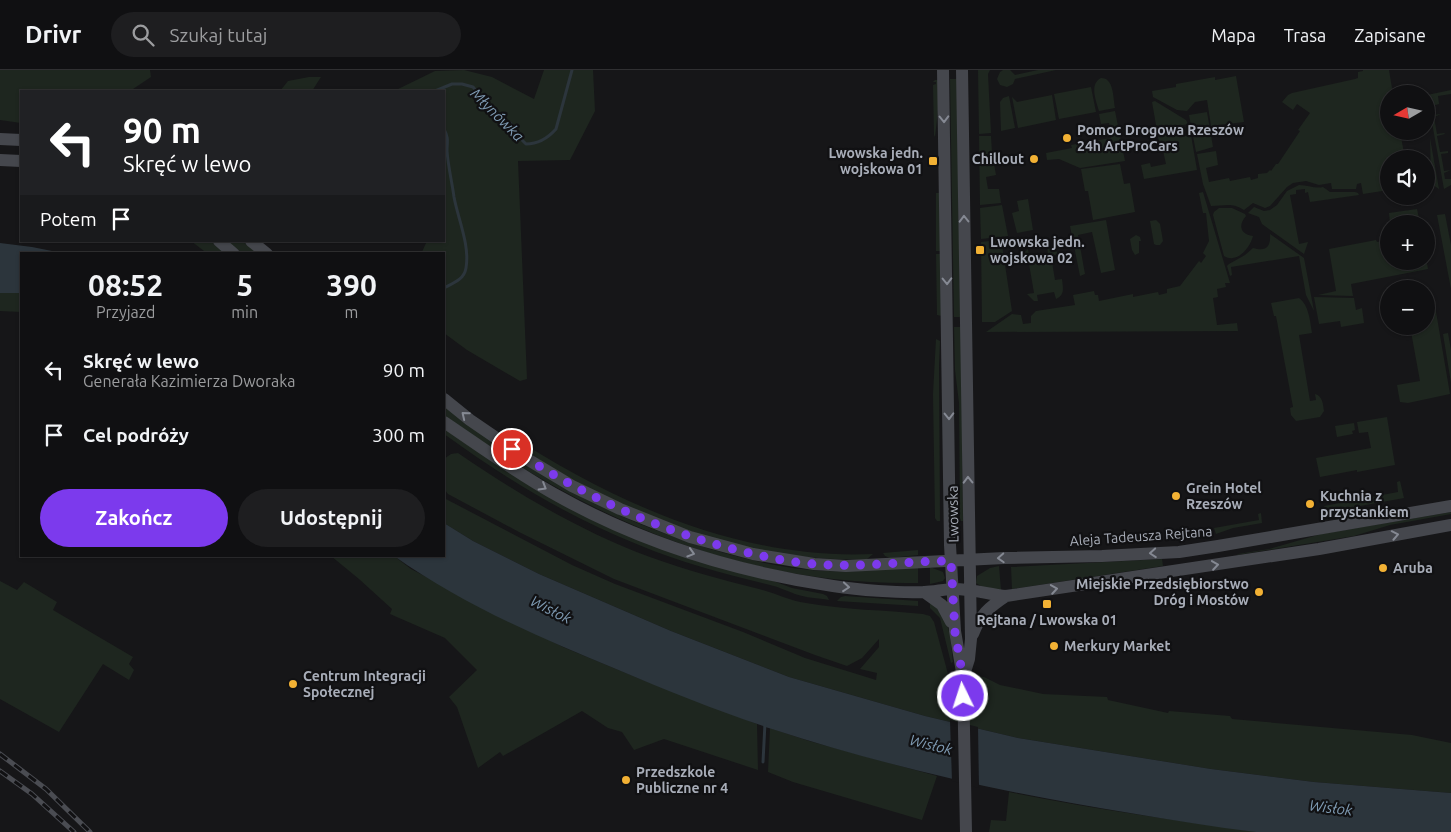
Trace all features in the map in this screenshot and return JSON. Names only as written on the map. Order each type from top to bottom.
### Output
[{"type":"main road","name":"Lwowska","points":[[944,70],[951,561],[955,632],[963,678]]},
{"type":"main road","name":"Lwowska","points":[[962,71],[971,639],[969,659],[963,678]]},
{"type":"main road","points":[[0,139],[20,140]]},
{"type":"main road","points":[[0,160],[20,161]]},
{"type":"main road","points":[[219,242],[232,252]]},
{"type":"main road","points":[[252,242],[265,252]]},
{"type":"main road","name":"Aleja Tadeusza Rejtana","points":[[445,399],[497,439],[553,475],[620,509],[690,537],[761,556],[814,564],[846,566],[924,561],[1102,556],[1188,551],[1451,506]]},
{"type":"main road","points":[[445,423],[495,457],[558,496],[612,522],[681,550],[715,561],[798,580],[835,586],[924,592],[952,589],[970,590],[1006,596],[1319,549],[1451,525]]},
{"type":"main road","points":[[924,592],[942,604],[955,632]]},
{"type":"main road","points":[[971,639],[981,616],[986,610],[1006,596]]},
{"type":"main road","points":[[963,678],[966,830]]},
{"type":"shaded area","points":[[0,70],[150,70],[151,77],[132,90],[20,90],[20,123],[0,120]]},
{"type":"shaded area","points":[[464,70],[492,77],[534,99],[544,70],[593,70],[595,111],[570,160],[518,161],[527,379],[520,381],[467,350],[445,334],[445,252],[422,252],[427,242],[445,242],[445,90],[396,90],[435,71]]},
{"type":"shaded area","points":[[978,70],[990,70],[988,74],[991,133],[979,134]]},
{"type":"shaded area","points":[[1003,70],[1010,70],[1015,75],[1038,70],[1056,70],[1015,79],[1013,84],[1007,87],[1000,85],[997,79]]},
{"type":"shaded area","points":[[1389,70],[1392,85],[1380,85],[1380,140],[1402,140],[1403,150],[1380,150],[1380,191],[1363,194],[1361,183],[1357,184],[1356,189],[1332,189],[1331,183],[1319,185],[1306,181],[1293,183],[1270,206],[1265,208],[1253,203],[1244,210],[1232,205],[1211,206],[1203,184],[1197,154],[1216,151],[1218,165],[1206,168],[1209,182],[1229,178],[1230,181],[1250,177],[1251,180],[1258,178],[1258,174],[1271,171],[1278,164],[1310,113],[1297,104],[1293,110],[1282,102],[1288,95],[1358,78],[1358,72]]},
{"type":"shaded area","points":[[1236,76],[1244,122],[1211,126],[1207,100],[1195,102],[1187,111],[1177,110],[1153,97],[1152,91],[1176,87],[1176,84],[1215,77],[1215,80]]},
{"type":"shaded area","points":[[321,77],[313,90],[281,90],[288,81]]},
{"type":"shaded area","points":[[1101,78],[1108,81],[1111,85],[1115,108],[1099,111],[1094,88],[1097,81]]},
{"type":"shaded area","points":[[950,79],[957,79],[960,317],[954,317]]},
{"type":"shaded area","points":[[938,80],[939,102],[935,137],[933,85],[936,82],[933,82]]},
{"type":"shaded area","points":[[1091,87],[1096,112],[1059,119],[1054,94]]},
{"type":"shaded area","points":[[1451,90],[1451,94],[1438,96],[1439,104],[1435,105],[1435,93]]},
{"type":"shaded area","points":[[1052,95],[1056,120],[1018,128],[1012,97],[1017,102]]},
{"type":"shaded area","points":[[1009,96],[1015,128],[1001,131],[1000,102],[1003,98]]},
{"type":"shaded area","points":[[1155,101],[1186,120],[1188,124],[1178,126],[1180,137],[1191,135],[1197,170],[1144,179],[1141,165],[1150,163],[1151,167],[1166,164],[1161,142],[1159,142],[1152,102]]},
{"type":"shaded area","points":[[1115,111],[1125,161],[1080,168],[1059,159],[1047,160],[1046,153],[1072,148],[1071,145],[1111,138],[1109,123],[1101,124],[1099,114]]},
{"type":"shaded area","points":[[1207,112],[1213,147],[1196,152],[1189,115]]},
{"type":"shaded area","points":[[1435,123],[1437,134],[1445,134],[1437,136],[1440,152],[1448,151],[1448,153],[1441,154],[1444,171],[1451,170],[1444,173],[1445,179],[1451,179],[1451,185],[1444,189],[1435,139]]},
{"type":"shaded area","points":[[979,136],[991,136],[996,175],[986,177],[988,189],[999,189],[1001,203],[980,205]]},
{"type":"shaded area","points":[[1120,164],[1124,184],[1130,183],[1135,212],[1093,220],[1088,191],[1085,191],[1081,169]]},
{"type":"shaded area","points":[[1435,166],[1439,189],[1435,186]]},
{"type":"shaded area","points":[[1299,185],[1323,187],[1330,192],[1355,192],[1359,195],[1310,202],[1308,192],[1305,193],[1305,189],[1296,190],[1296,194],[1290,195],[1299,244],[1308,242],[1304,254],[1262,224],[1259,217],[1248,213],[1254,207],[1264,211],[1270,210],[1277,205],[1287,191]]},
{"type":"shaded area","points":[[1203,192],[1230,283],[1225,283],[1226,287],[1217,289],[1218,297],[1213,298],[1217,325],[1237,323],[1238,331],[986,332],[1012,314],[1021,315],[1023,324],[1031,323],[1031,316],[1036,311],[1075,305],[1073,295],[1094,291],[1095,295],[1098,295],[1099,301],[1133,294],[1133,297],[1158,292],[1159,295],[1167,293],[1167,289],[1180,286],[1199,261],[1201,263],[1206,256],[1203,253],[1209,241],[1206,213],[1203,213],[1199,193]]},
{"type":"shaded area","points":[[936,193],[940,193],[941,251],[936,251]]},
{"type":"shaded area","points":[[1028,199],[1033,230],[1017,233],[1012,213],[1019,211],[1017,201]]},
{"type":"shaded area","points":[[1002,205],[1008,236],[981,239],[980,208]]},
{"type":"shaded area","points":[[1219,208],[1232,208],[1245,214],[1246,216],[1241,226],[1242,229],[1245,233],[1253,236],[1246,250],[1234,258],[1224,256],[1213,215]]},
{"type":"shaded area","points":[[1417,209],[1418,215],[1389,215],[1389,213]]},
{"type":"shaded area","points":[[1445,214],[1451,245],[1451,289],[1437,215]]},
{"type":"shaded area","points":[[1106,220],[1115,270],[1101,273],[1092,232],[1078,235],[1085,274],[1080,276],[1070,226]]},
{"type":"shaded area","points":[[1156,220],[1160,224],[1163,241],[1160,245],[1154,244],[1150,221]]},
{"type":"shaded area","points":[[1270,234],[1304,258],[1314,311],[1306,295],[1299,256],[1231,267],[1232,275],[1230,276],[1227,266],[1253,248],[1264,249],[1267,247],[1270,242]]},
{"type":"shaded area","points":[[1136,235],[1140,237],[1141,241],[1139,241],[1139,253],[1135,255],[1130,239]]},
{"type":"shaded area","points":[[1007,239],[1002,245],[1012,311],[995,322],[982,322],[981,242]]},
{"type":"shaded area","points":[[1376,240],[1377,242],[1380,242],[1380,270],[1423,270],[1351,284],[1353,296],[1318,295],[1336,291],[1329,249]]},
{"type":"shaded area","points":[[192,242],[211,242],[224,252],[205,252]]},
{"type":"shaded area","points":[[228,242],[243,242],[256,252],[241,252]]},
{"type":"shaded area","points":[[1047,246],[1054,248],[1058,254],[1051,256],[1055,280],[1062,279],[1063,291],[1056,299],[1054,292],[1037,295],[1038,301],[1034,301],[1027,294],[1034,293],[1028,258],[1021,259],[1021,256],[1028,249],[1029,257],[1048,254]]},
{"type":"shaded area","points":[[936,254],[941,254],[942,316],[937,315]]},
{"type":"shaded area","points":[[0,293],[20,293],[20,312],[0,311]]},
{"type":"shaded area","points":[[1314,297],[1354,298],[1356,310],[1362,308],[1364,323],[1341,327],[1340,321],[1319,324]]},
{"type":"shaded area","points":[[1299,298],[1307,309],[1312,333],[1299,335],[1310,401],[1316,400],[1315,394],[1318,395],[1322,401],[1324,411],[1320,417],[1296,421],[1291,415],[1290,408],[1293,407],[1276,316],[1274,316],[1271,303]]},
{"type":"shaded area","points":[[1435,306],[1450,394],[1408,403],[1400,402],[1397,385],[1420,381],[1412,335],[1435,335]]},
{"type":"shaded area","points":[[954,327],[961,327],[963,521],[960,521],[959,403],[955,370]]},
{"type":"shaded area","points":[[1448,333],[1451,350],[1451,383],[1443,334]]},
{"type":"shaded area","points":[[936,339],[940,341],[940,521],[937,521],[935,518],[933,394]]},
{"type":"shaded area","points":[[445,406],[621,516],[669,535],[746,559],[798,569],[835,571],[918,567],[918,583],[853,581],[789,572],[727,558],[667,539],[609,514],[552,485],[497,452],[445,416]]},
{"type":"shaded area","points":[[1387,417],[1395,465],[1320,477],[1316,458],[1371,448],[1368,432],[1359,433],[1357,422]]},
{"type":"shaded area","points":[[1354,423],[1355,430],[1352,431],[1353,434],[1337,437],[1335,426]]},
{"type":"shaded area","points":[[445,429],[550,497],[792,588],[823,594],[829,600],[799,595],[773,586],[687,563],[655,551],[587,522],[538,496],[445,435]]},
{"type":"shaded area","points":[[507,433],[592,483],[636,504],[681,522],[728,537],[775,548],[824,553],[873,554],[867,559],[821,558],[773,552],[725,542],[678,527],[632,509],[587,488],[507,438]]},
{"type":"shaded area","points":[[458,453],[527,497],[575,524],[625,547],[664,562],[800,602],[930,616],[934,622],[948,674],[984,677],[1000,685],[1043,694],[1107,697],[1108,700],[1168,713],[1169,711],[1230,716],[1232,719],[1412,735],[1451,743],[1451,793],[1314,782],[1211,769],[1018,738],[925,716],[789,677],[671,631],[539,574],[473,541],[445,524],[445,499],[572,565],[615,584],[743,632],[805,658],[876,680],[877,673],[860,669],[879,647],[879,639],[862,658],[847,666],[614,579],[448,494],[445,490],[445,458],[451,454]]},
{"type":"shaded area","points":[[1400,481],[1404,498],[1325,511],[1324,506],[1398,492],[1397,482]]},
{"type":"shaded area","points":[[1451,512],[1451,514],[1390,525],[1354,536],[1237,555],[1269,549],[1321,534]]},
{"type":"shaded area","points":[[1261,513],[1262,523],[1233,528],[1216,534],[1214,528],[1259,520],[1258,514]]},
{"type":"shaded area","points":[[918,550],[918,555],[890,558],[883,553]]},
{"type":"shaded area","points":[[332,557],[395,557],[411,569],[563,647],[757,724],[758,770],[664,739],[634,750],[622,732],[608,728],[582,711],[503,756],[500,752],[478,768],[457,707],[449,697],[477,670],[445,638],[390,614],[392,609]]},
{"type":"shaded area","points":[[1162,559],[1163,566],[1012,589],[1011,567]]},
{"type":"shaded area","points":[[999,566],[1001,590],[984,588],[976,583],[977,576],[990,568]]},
{"type":"shaded area","points":[[930,567],[943,572],[945,578],[943,581],[930,584]]},
{"type":"shaded area","points":[[0,581],[17,590],[24,582],[57,602],[53,610],[133,657],[129,664],[134,670],[129,680],[103,664],[59,732],[0,699]]},
{"type":"shaded area","points":[[845,596],[918,601],[918,606],[837,601]]},
{"type":"shaded area","points":[[930,603],[937,607],[946,620],[953,662],[951,663],[940,618],[930,608]]},
{"type":"shaded area","points":[[770,728],[809,741],[937,776],[922,820],[793,782],[768,772]]},
{"type":"shaded area","points":[[1009,792],[1103,809],[1259,832],[989,832],[991,820],[1006,821]]},
{"type":"water","points":[[0,243],[57,252],[20,252],[20,293],[0,293]]},
{"type":"water","name":"Wisłok","points":[[445,524],[473,541],[539,574],[671,631],[789,677],[925,716],[1018,738],[1211,769],[1314,782],[1451,793],[1451,832],[1256,832],[1177,821],[1039,797],[905,767],[772,729],[655,685],[502,619],[447,590],[396,557],[445,557]]},
{"type":"pier","points":[[950,720],[978,727],[979,788],[952,781]]},
{"type":"waterway","name":"Młynówka","points":[[437,90],[452,84],[473,87],[478,93],[481,102],[498,118],[510,123],[526,144],[531,144],[543,140],[556,129],[572,70]]},
{"type":"waterway","name":"Młynówka","points":[[445,132],[454,197],[465,241],[467,259],[463,275],[458,281],[445,288]]},
{"type":"waterway","points":[[763,762],[765,723]]},
{"type":"railway","points":[[0,754],[46,789],[90,832]]},
{"type":"railway","points":[[0,771],[32,794],[74,832]]},
{"type":"place","name":"Pomoc Drogowa Rzeszów 24h ArtProCars","points":[[1067,138]]},
{"type":"place","name":"Chillout","points":[[1034,159]]},
{"type":"place","name":"Lwowska jedn. wojskowa 01","points":[[933,161]]},
{"type":"place","name":"Lwowska jedn. wojskowa 02","points":[[980,250]]},
{"type":"place","name":"Grein Hotel Rzeszów","points":[[1176,496]]},
{"type":"place","name":"Kuchnia z przystankiem","points":[[1310,504]]},
{"type":"place","name":"Aruba","points":[[1383,568]]},
{"type":"place","name":"Miejskie Przedsiębiorstwo Dróg i Mostów","points":[[1259,592]]},
{"type":"place","name":"Rejtana / Lwowska 01","points":[[1047,604]]},
{"type":"place","name":"Merkury Market","points":[[1054,646]]},
{"type":"place","name":"Centrum Integracji Społecznej","points":[[293,684]]},
{"type":"place","name":"Przedszkole Publiczne nr 4","points":[[626,780]]},
{"type":"route","points":[[512,449],[572,486],[654,524],[690,537],[753,554],[778,560],[846,566],[951,561],[955,632],[963,678],[963,696]]}]
